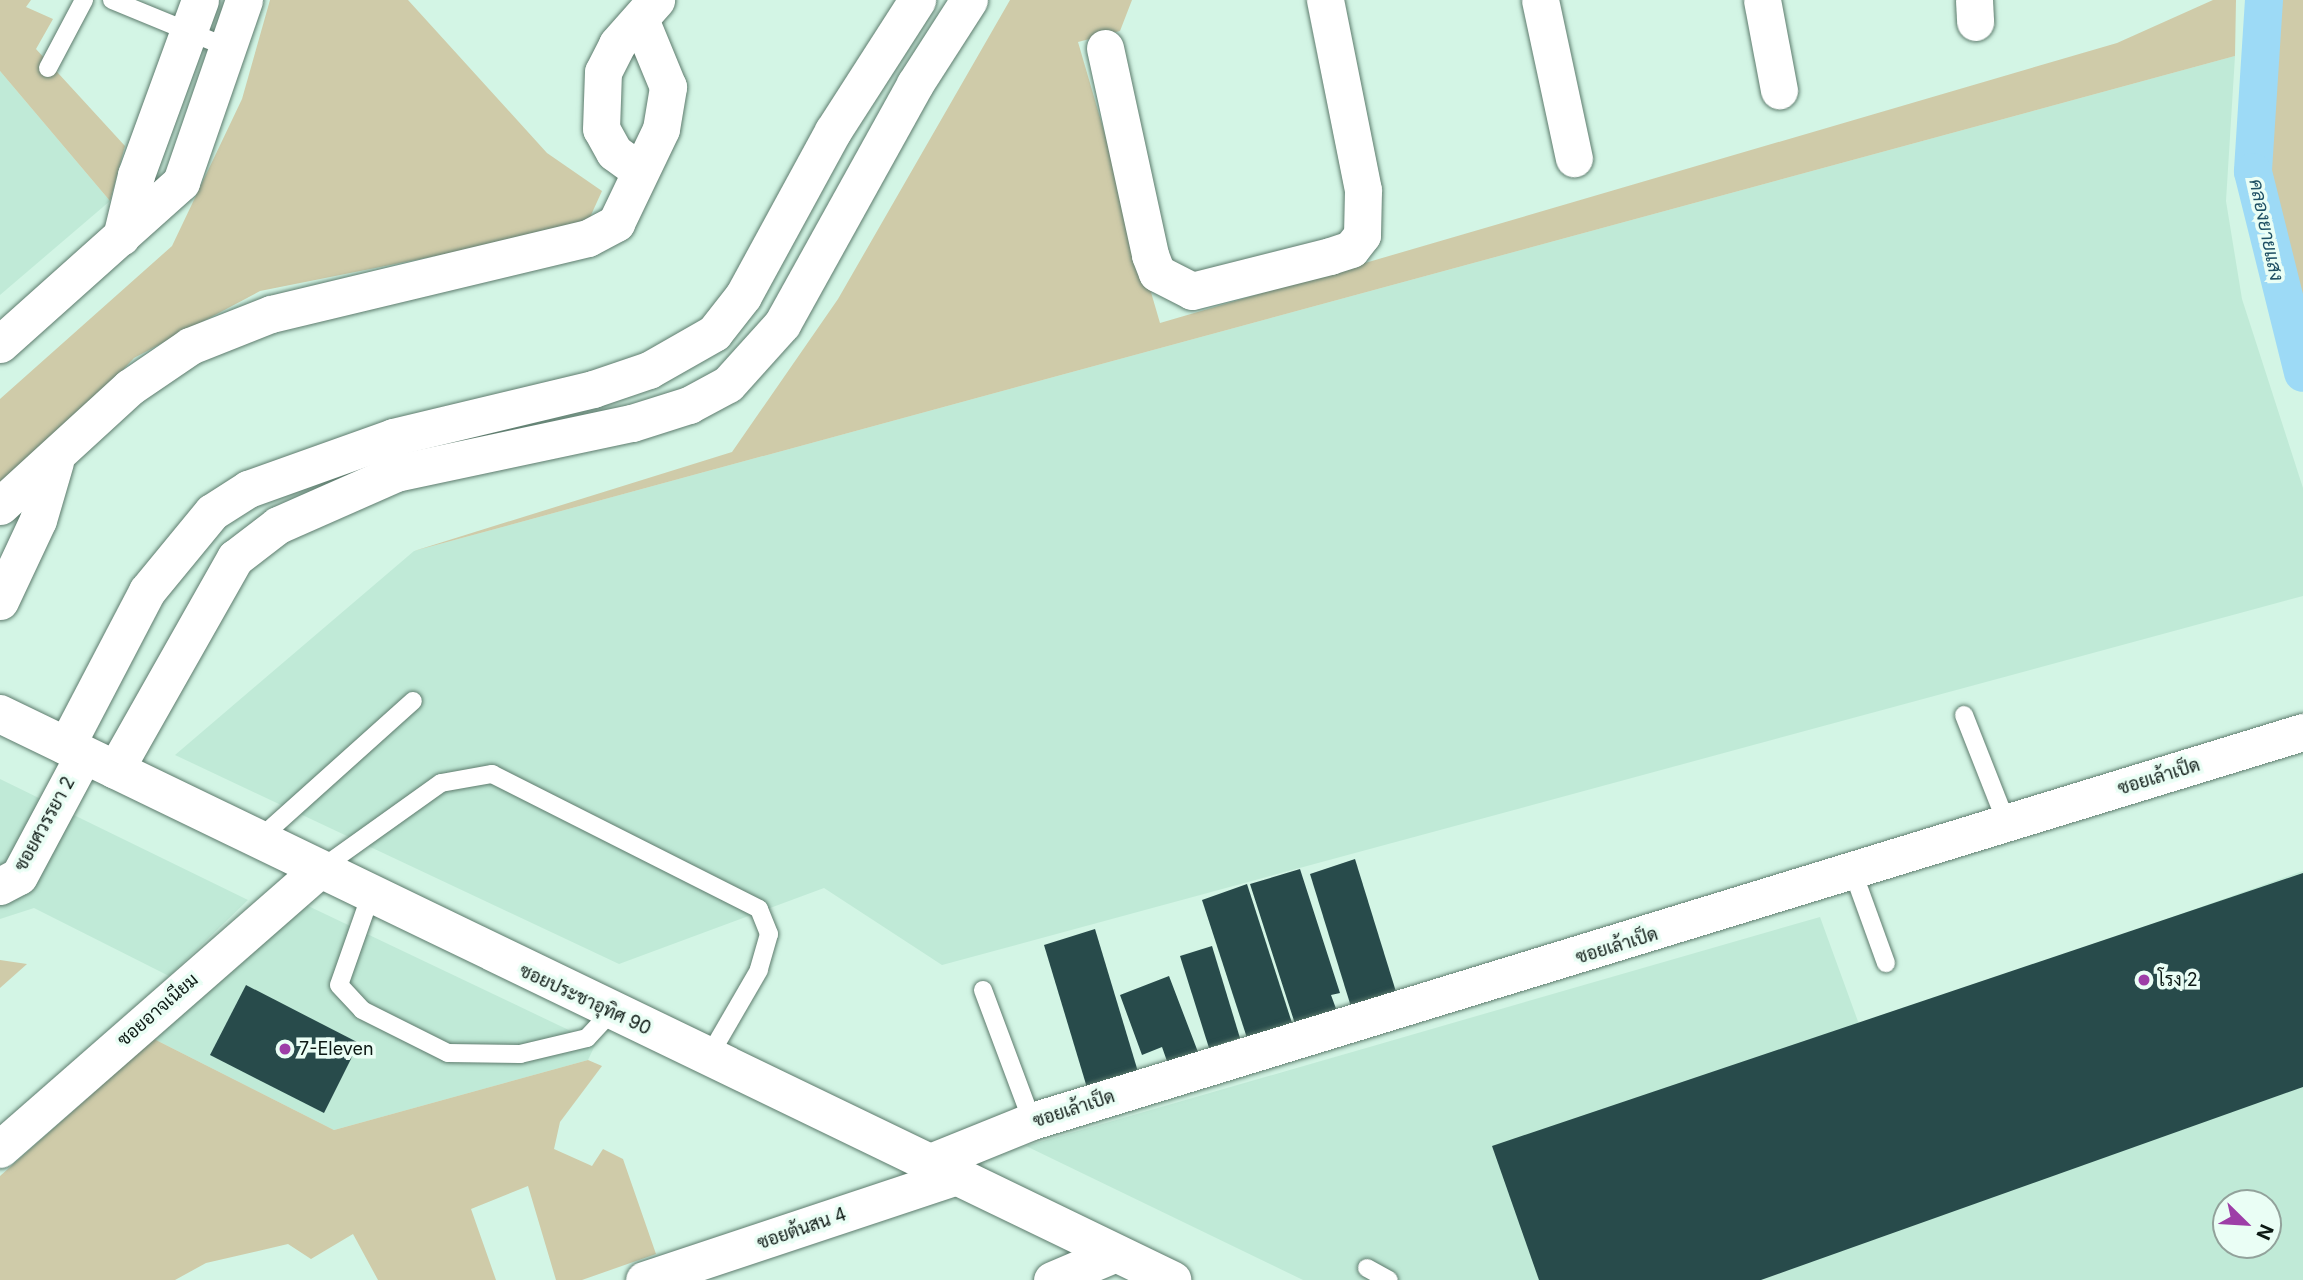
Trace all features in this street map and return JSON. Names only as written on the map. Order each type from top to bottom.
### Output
[{"type":"street","points":[[0,344],[181,182],[244,0]]},
{"type":"street","points":[[88,757],[140,601],[212,512],[248,489],[310,464],[593,388],[690,350],[714,333],[743,296],[808,173],[917,0]]},
{"type":"street","points":[[88,757],[235,558],[278,525],[396,472],[632,423],[690,405],[728,384],[782,324],[851,200],[969,0]]},
{"type":"street","points":[[1105,48],[1150,255],[1157,272],[1192,291],[1330,256],[1350,249],[1362,235],[1363,190],[1325,0]]},
{"type":"street","points":[[1540,0],[1574,158]]},
{"type":"street","points":[[1762,0],[1779,90]]},
{"type":"street","points":[[639,171],[614,152],[601,129],[603,72],[617,44],[649,12]]},
{"type":"street","points":[[0,506],[55,462],[130,387],[190,346],[271,314],[588,238],[616,223],[661,129],[668,87],[649,12]]},
{"type":"street","points":[[121,237],[136,175],[194,17]]},
{"type":"street","points":[[808,173],[851,200]]},
{"type":"street","points":[[0,601],[38,520],[55,462]]},
{"type":"street","name":"ซอยประชาอุทิศ 90","points":[[0,715],[316,872],[946,1168],[1172,1280]]},
{"type":"street","name":"ซอยเล้าเป็ด","points":[[946,1168],[1032,1121],[1853,872],[2303,732]]},
{"type":"street","name":"ซอยศวรรยา 2","points":[[0,886],[19,876],[88,757]]},
{"type":"street","name":"ซอยอาจเนียม","points":[[0,1149],[316,872]]},
{"type":"street","name":"ซอยต้นสน 4","points":[[644,1280],[946,1168]]},
{"type":"street","points":[[1052,1280],[1116,1253]]},
{"type":"lane","points":[[48,68],[84,0]]},
{"type":"lane","points":[[111,0],[194,17],[229,48]]},
{"type":"lane","points":[[256,842],[412,701]]},
{"type":"lane","points":[[1964,715],[2007,824]]},
{"type":"lane","points":[[316,872],[441,783],[492,774],[759,909],[769,934],[759,970],[708,1058]]},
{"type":"lane","points":[[1853,872],[1886,963]]},
{"type":"lane","points":[[370,897],[340,985],[362,1010],[448,1053],[520,1054],[587,1038],[611,1012]]},
{"type":"lane","points":[[984,990],[1032,1121]]},
{"type":"lane","points":[[1367,1268],[1389,1280]]},
{"type":"shaded area","points":[[0,0],[31,0],[26,7],[53,19],[36,49],[125,146],[110,201],[0,71]]},
{"type":"shaded area","points":[[270,0],[408,0],[547,153],[602,191],[586,226],[260,291],[134,358],[0,500],[0,399],[172,246],[242,99]]},
{"type":"shaded area","points":[[1010,0],[1132,0],[1120,31],[1078,42],[1160,323],[2117,43],[2213,0],[2236,0],[2235,56],[414,551],[732,452],[838,299]]},
{"type":"shaded area","points":[[2276,0],[2303,0],[2303,318],[2275,237],[2269,167]]},
{"type":"shaded area","points":[[2235,56],[2226,201],[2242,299],[2303,488],[2303,596],[942,965],[824,888],[619,964],[175,755],[414,551]]},
{"type":"shaded area","points":[[0,71],[110,201],[0,295]]},
{"type":"shaded area","points":[[0,779],[248,900],[169,976],[34,908],[0,919]]},
{"type":"shaded area","points":[[2303,871],[2303,1280],[1303,1280],[1026,1146],[1820,917],[1860,1027]]},
{"type":"shaded area","points":[[304,904],[596,1043],[588,1060],[334,1130],[154,1039]]},
{"type":"shaded area","points":[[0,960],[27,964],[0,988]]},
{"type":"shaded area","points":[[154,1039],[334,1130],[588,1060],[602,1066],[560,1122],[554,1149],[592,1166],[603,1149],[623,1159],[656,1254],[582,1280],[556,1280],[528,1186],[471,1209],[496,1280],[378,1280],[353,1234],[311,1259],[288,1244],[206,1263],[175,1280],[0,1280],[0,1176]]},
{"type":"building","points":[[1355,859],[1397,995],[1352,1010],[1310,874]]},
{"type":"building","points":[[1300,869],[1340,993],[1331,995],[1338,1014],[1296,1027],[1250,884]]},
{"type":"building","name":"โรง 2","points":[[2303,873],[2303,1087],[1761,1280],[1539,1280],[1492,1146]]},
{"type":"building","points":[[1247,884],[1293,1026],[1248,1041],[1202,900]]},
{"type":"building","points":[[1095,929],[1139,1075],[1088,1091],[1044,945]]},
{"type":"building","points":[[1212,946],[1240,1038],[1209,1048],[1180,956]]},
{"type":"building","points":[[1169,976],[1198,1052],[1168,1064],[1162,1047],[1142,1055],[1120,995]]},
{"type":"building","name":"7-Eleven","points":[[246,985],[359,1043],[324,1113],[210,1055]]},
{"type":"waterway","name":"คลองยายแสง","points":[[2264,0],[2253,172],[2303,373]]},
{"type":"place","name":"โรง 2","points":[[2144,980]]},
{"type":"place","name":"7-Eleven","points":[[285,1049]]}]
